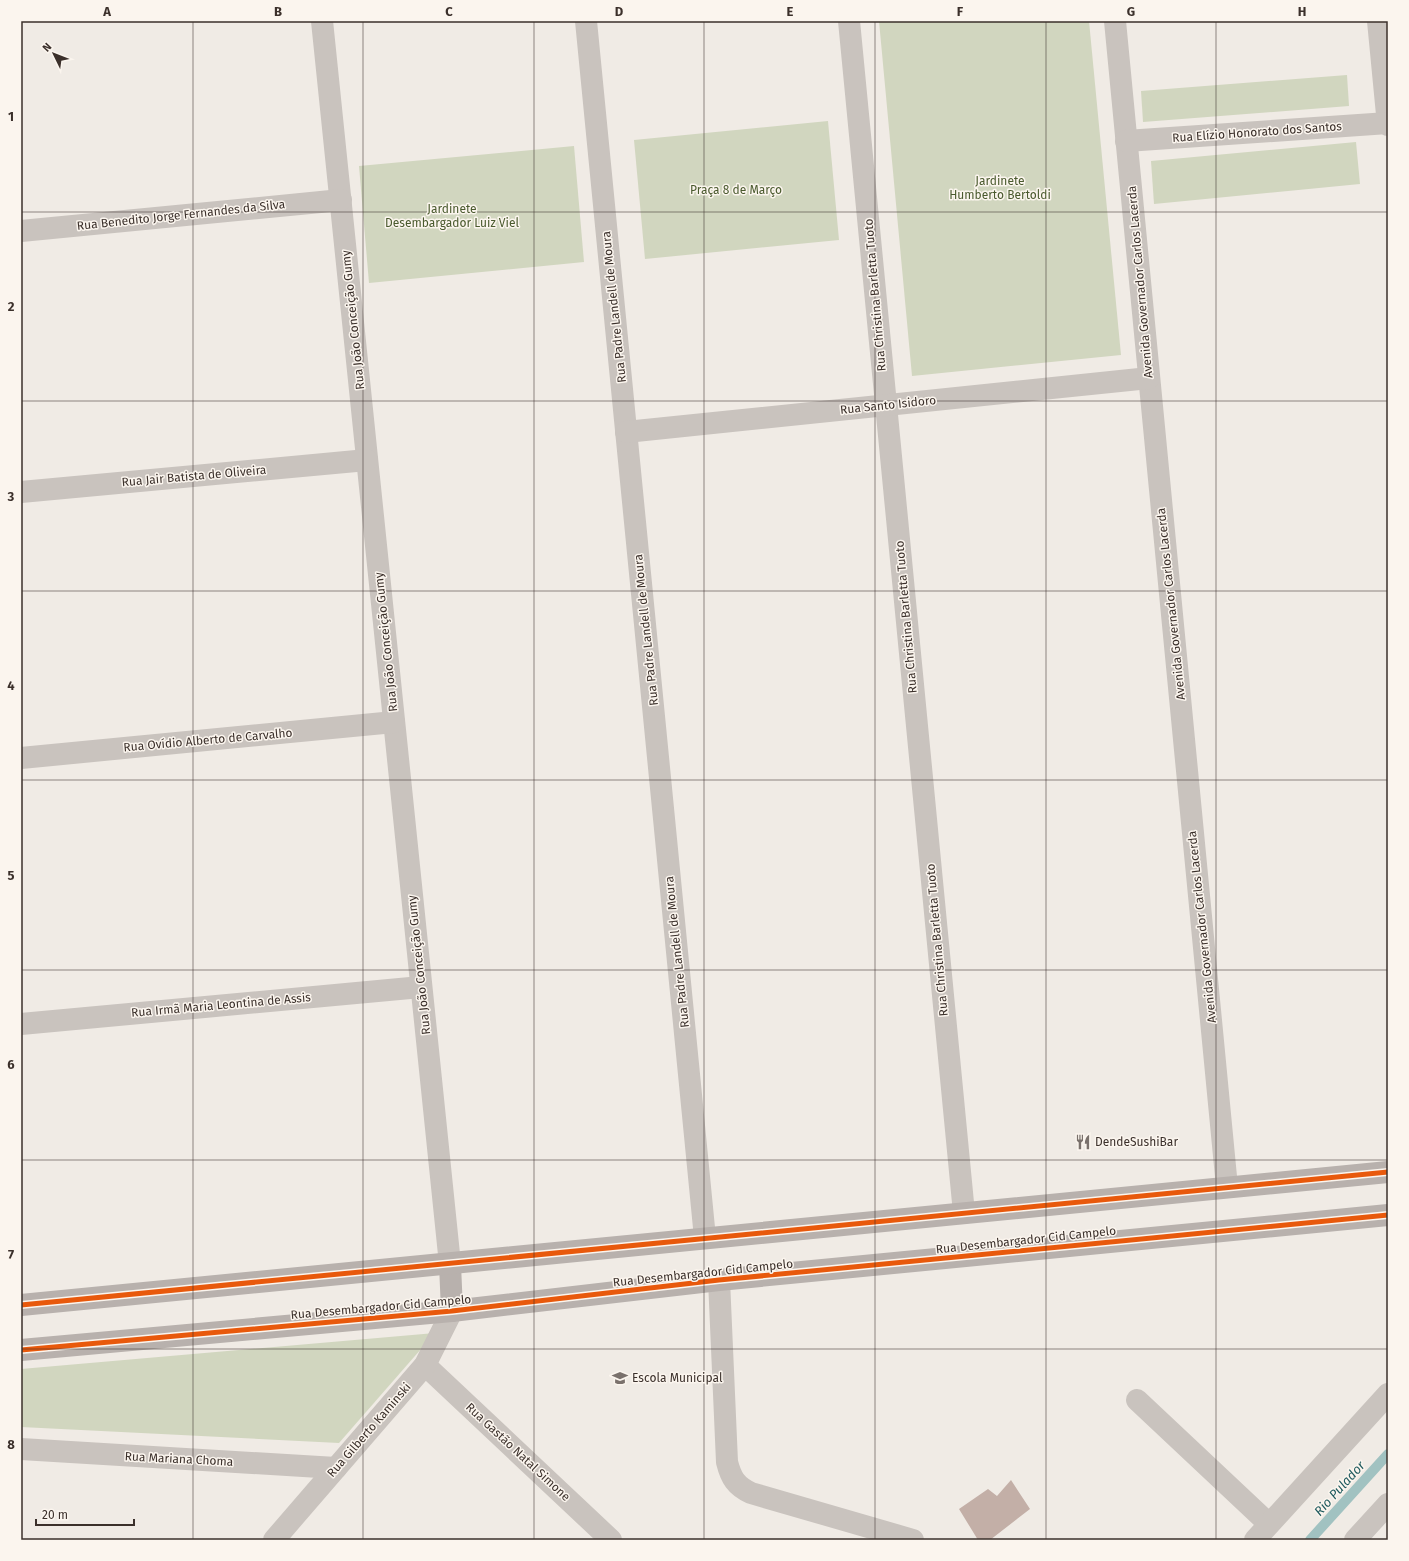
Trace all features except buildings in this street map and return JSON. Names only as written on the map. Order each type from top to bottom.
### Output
[{"type":"main road","points":[[21,1305],[1388,1172]]},
{"type":"main road","name":"Rua Desembargador Cid Campelo","points":[[21,1350],[452,1311],[719,1280],[1388,1215]]},
{"type":"main road","points":[[450,1264],[452,1311]]},
{"type":"street","name":"Rua João Conceição Gumy","points":[[322,21],[450,1264]]},
{"type":"street","name":"Rua Padre Landell de Moura","points":[[586,21],[705,1238]]},
{"type":"street","name":"Rua Christina Barletta Tuoto","points":[[849,21],[964,1213]]},
{"type":"street","name":"Avenida Governador Carlos Lacerda","points":[[1114,21],[1227,1187]]},
{"type":"street","points":[[1378,21],[1388,124]]},
{"type":"street","name":"Rua Elízio Honorato dos Santos","points":[[1126,140],[1388,124]]},
{"type":"street","name":"Rua Benedito Jorge Fernandes da Silva","points":[[21,231],[341,200]]},
{"type":"street","name":"Rua Santo Isidoro","points":[[626,432],[1149,378]]},
{"type":"street","name":"Rua Jair Batista de Oliveira","points":[[21,492],[367,460]]},
{"type":"street","name":"Rua Ovídio Alberto de Carvalho","points":[[21,758],[394,722]]},
{"type":"street","name":"Rua Irmã Maria Leontina de Assis","points":[[21,1024],[421,987]]},
{"type":"street","points":[[719,1280],[727,1462],[731,1477],[739,1487],[751,1493],[913,1540]]},
{"type":"street","name":"Rua Gilberto Kaminski","points":[[274,1540],[425,1365],[452,1311]]},
{"type":"street","name":"Rua Gastão Natal Simone","points":[[425,1365],[611,1540]]},
{"type":"street","points":[[1255,1540],[1388,1394]]},
{"type":"street","points":[[1137,1400],[1270,1524]]},
{"type":"street","name":"Rua Mariana Choma","points":[[25,1454],[336,1468]]},
{"type":"street","points":[[1355,1540],[1388,1504]]},
{"type":"green space","name":"Jardinete Humberto Bertoldi","points":[[879,21],[1089,21],[1121,355],[912,376]]},
{"type":"green space","points":[[1347,75],[1349,106],[1143,122],[1141,91]]},
{"type":"green space","name":"Praça 8 de Março","points":[[828,121],[839,240],[645,259],[634,140]]},
{"type":"green space","points":[[1356,142],[1360,184],[1154,204],[1151,161]]},
{"type":"green space","name":"Jardinete Desembargador Luiz Viel","points":[[574,146],[584,262],[369,283],[359,166]]},
{"type":"green space","points":[[435,1333],[339,1443],[21,1427],[21,1369]]},
{"type":"waterway","name":"Rio Pulador","points":[[1310,1540],[1388,1454]]},
{"type":"cycle path","points":[[21,1305],[1388,1172]]},
{"type":"cycle path","points":[[21,1350],[452,1311],[719,1280],[1388,1215]]},
{"type":"place","name":"DendeSushiBar","points":[[1083,1142]]},
{"type":"place","name":"Escola Municipal","points":[[620,1378]]}]
